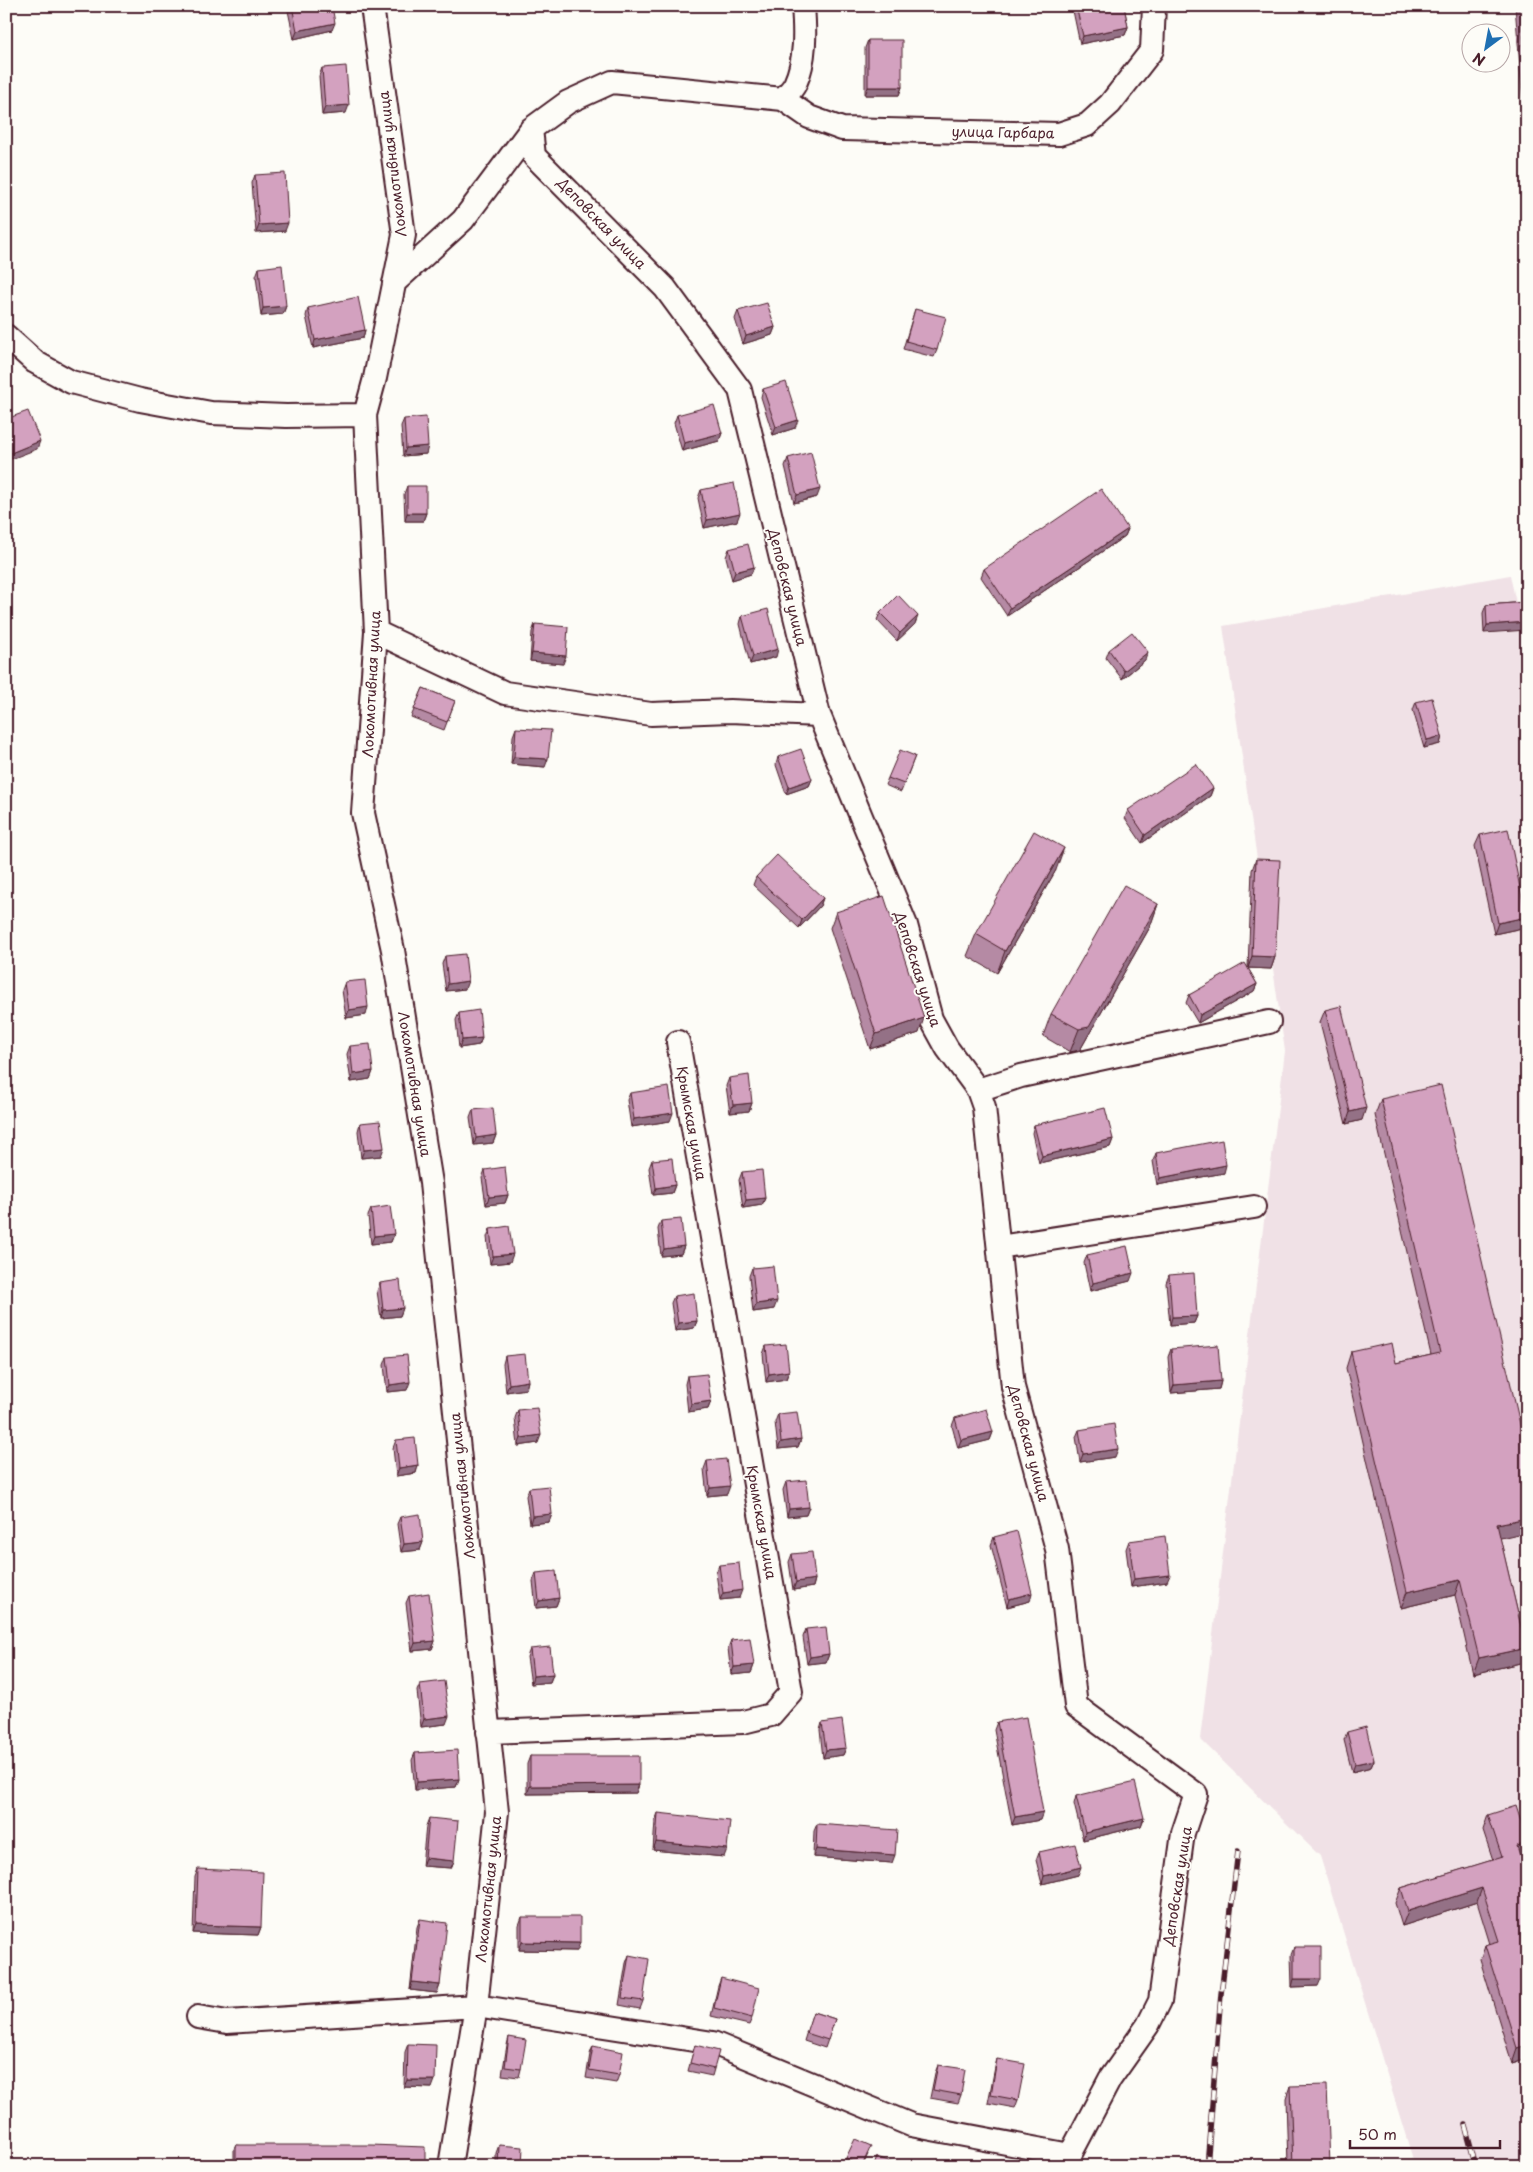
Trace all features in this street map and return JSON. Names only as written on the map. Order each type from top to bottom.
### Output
[{"type":"street","name":"Локомотивная улица","points":[[372,6],[404,235],[375,378],[365,415],[376,632],[364,813],[393,950],[431,1183],[496,1812],[476,2006],[450,2166]]},
{"type":"street","points":[[394,283],[463,220],[531,129],[568,102],[612,82],[782,99],[794,85],[801,63],[805,31],[802,6]]},
{"type":"street","name":"улица Гарбара","points":[[782,99],[809,117],[842,129],[1059,134],[1087,125],[1093,120],[1110,104],[1152,50],[1154,6]]},
{"type":"street","name":"Деповская улица","points":[[531,129],[534,156],[665,288],[740,390],[819,715],[906,925],[931,1018],[947,1048],[978,1090],[984,1106],[1013,1386],[1057,1549],[1076,1706],[1196,1794],[1183,1832],[1160,2001],[1148,2026],[1110,2080],[1069,2160]]},
{"type":"street","points":[[6,336],[34,362],[71,382],[140,400],[211,413],[286,416],[365,415]]},
{"type":"street","points":[[376,632],[506,693],[651,714],[730,711],[819,715]]},
{"type":"street","points":[[978,1090],[1021,1076],[1268,1022]]},
{"type":"street","name":"Крымская улица","points":[[488,1732],[743,1722],[771,1715],[791,1692],[678,1042]]},
{"type":"street","points":[[999,1247],[1254,1206]]},
{"type":"street","points":[[198,2017],[228,2022],[476,2006],[713,2043],[911,2125],[1069,2160]]},
{"type":"shaded area","points":[[1510,575],[1527,654],[1527,2166],[1415,2166],[1320,1856],[1200,1739],[1285,1051],[1223,626]]},
{"type":"building","points":[[292,6],[332,6],[335,23],[297,31]]},
{"type":"building","points":[[1076,6],[1124,6],[1128,27],[1083,36]]},
{"type":"building","points":[[1520,6],[1527,6],[1527,92]]},
{"type":"building","points":[[868,40],[902,40],[902,87],[868,87]]},
{"type":"building","points":[[346,66],[349,105],[325,107],[322,68]]},
{"type":"building","points":[[285,173],[288,223],[259,225],[255,175]]},
{"type":"building","points":[[282,265],[286,306],[263,308],[259,268]]},
{"type":"building","points":[[358,297],[365,330],[315,340],[308,308]]},
{"type":"building","points":[[767,303],[775,327],[746,336],[738,311]]},
{"type":"building","points":[[915,309],[946,317],[937,350],[906,341]]},
{"type":"building","points":[[786,382],[798,420],[776,427],[763,389]]},
{"type":"building","points":[[714,405],[722,433],[684,443],[677,415]]},
{"type":"building","points":[[28,411],[40,441],[6,455],[6,419]]},
{"type":"building","points":[[426,417],[428,446],[406,448],[404,419]]},
{"type":"building","points":[[811,452],[820,489],[797,495],[788,458]]},
{"type":"building","points":[[734,483],[740,513],[707,520],[701,490]]},
{"type":"building","points":[[407,486],[426,486],[426,513],[407,513]]},
{"type":"building","points":[[1101,489],[1128,529],[1010,608],[984,569]]},
{"type":"building","points":[[748,544],[754,567],[735,572],[729,549]]},
{"type":"building","points":[[898,595],[918,616],[900,633],[880,613]]},
{"type":"building","points":[[1527,602],[1527,622],[1487,625],[1486,605]]},
{"type":"building","points":[[768,609],[778,649],[753,656],[742,616]]},
{"type":"building","points":[[535,624],[568,627],[566,656],[532,653]]},
{"type":"building","points":[[1132,632],[1148,652],[1124,671],[1109,650]]},
{"type":"building","points":[[423,688],[455,701],[447,722],[414,709]]},
{"type":"building","points":[[1432,698],[1442,736],[1427,740],[1416,702]]},
{"type":"building","points":[[516,728],[551,730],[548,759],[514,757]]},
{"type":"building","points":[[801,749],[812,779],[789,787],[778,757]]},
{"type":"building","points":[[900,750],[915,756],[904,784],[888,778]]},
{"type":"building","points":[[1196,764],[1213,788],[1145,835],[1128,810]]},
{"type":"building","points":[[1508,829],[1526,917],[1498,923],[1480,835]]},
{"type":"building","points":[[1034,831],[1064,848],[1005,951],[976,934]]},
{"type":"building","points":[[777,855],[823,898],[802,920],[756,877]]},
{"type":"building","points":[[1256,859],[1280,860],[1275,957],[1252,956]]},
{"type":"building","points":[[1124,885],[1158,904],[1089,1027],[1079,1029],[1051,1014]]},
{"type":"building","points":[[884,896],[924,1018],[876,1034],[836,912]]},
{"type":"building","points":[[465,954],[468,981],[448,984],[445,956]]},
{"type":"building","points":[[1245,963],[1257,984],[1200,1015],[1189,995]]},
{"type":"building","points":[[365,980],[368,1007],[349,1010],[345,982]]},
{"type":"building","points":[[1341,1006],[1366,1108],[1350,1112],[1325,1010]]},
{"type":"building","points":[[479,1010],[482,1038],[462,1040],[459,1013]]},
{"type":"building","points":[[370,1044],[373,1071],[353,1074],[350,1046]]},
{"type":"building","points":[[749,1075],[752,1103],[733,1105],[729,1078]]},
{"type":"building","points":[[1441,1085],[1527,1454],[1527,1518],[1497,1524],[1526,1648],[1479,1658],[1460,1580],[1407,1592],[1351,1352],[1392,1343],[1396,1363],[1440,1353],[1381,1099]]},
{"type":"building","points":[[669,1087],[673,1113],[634,1119],[630,1093]]},
{"type":"building","points":[[493,1108],[496,1135],[476,1138],[473,1110]]},
{"type":"building","points":[[1105,1108],[1113,1139],[1042,1156],[1034,1125]]},
{"type":"building","points":[[380,1121],[384,1148],[364,1150],[360,1123]]},
{"type":"building","points":[[1222,1140],[1226,1165],[1160,1178],[1156,1153]]},
{"type":"building","points":[[672,1158],[675,1185],[656,1188],[652,1160]]},
{"type":"building","points":[[505,1167],[508,1195],[489,1197],[485,1170]]},
{"type":"building","points":[[762,1170],[765,1198],[746,1200],[742,1172]]},
{"type":"building","points":[[390,1206],[394,1234],[374,1236],[371,1209]]},
{"type":"building","points":[[681,1219],[684,1246],[664,1249],[661,1221]]},
{"type":"building","points":[[509,1226],[513,1254],[493,1256],[490,1229]]},
{"type":"building","points":[[1127,1246],[1133,1273],[1093,1283],[1087,1255]]},
{"type":"building","points":[[773,1266],[777,1301],[756,1304],[752,1268]]},
{"type":"building","points":[[1194,1273],[1197,1316],[1172,1317],[1169,1275]]},
{"type":"building","points":[[400,1280],[403,1308],[383,1310],[380,1283]]},
{"type":"building","points":[[694,1293],[697,1321],[678,1323],[674,1296]]},
{"type":"building","points":[[786,1344],[789,1371],[769,1374],[766,1346]]},
{"type":"building","points":[[1218,1345],[1221,1381],[1174,1385],[1171,1349]]},
{"type":"building","points":[[525,1354],[528,1381],[509,1384],[505,1356]]},
{"type":"building","points":[[407,1355],[410,1382],[390,1385],[387,1357]]},
{"type":"building","points":[[707,1374],[711,1401],[691,1404],[687,1376]]},
{"type":"building","points":[[537,1408],[541,1435],[521,1438],[518,1410]]},
{"type":"building","points":[[986,1409],[993,1432],[961,1440],[955,1418]]},
{"type":"building","points":[[797,1412],[801,1439],[781,1442],[778,1414]]},
{"type":"building","points":[[1114,1424],[1118,1449],[1083,1454],[1079,1430]]},
{"type":"building","points":[[415,1438],[418,1465],[399,1468],[396,1440]]},
{"type":"building","points":[[726,1459],[730,1486],[710,1488],[707,1461]]},
{"type":"building","points":[[806,1480],[809,1507],[789,1509],[786,1482]]},
{"type":"building","points":[[549,1486],[552,1514],[532,1516],[529,1488]]},
{"type":"building","points":[[420,1514],[423,1542],[404,1544],[400,1517]]},
{"type":"building","points":[[1017,1531],[1032,1593],[1009,1599],[994,1537]]},
{"type":"building","points":[[1165,1536],[1170,1575],[1134,1579],[1129,1541]]},
{"type":"building","points":[[812,1552],[815,1579],[796,1582],[792,1554]]},
{"type":"building","points":[[739,1563],[742,1590],[723,1593],[719,1565]]},
{"type":"building","points":[[556,1571],[559,1598],[539,1601],[536,1573]]},
{"type":"building","points":[[429,1593],[435,1641],[415,1643],[409,1596]]},
{"type":"building","points":[[826,1627],[829,1654],[810,1657],[806,1629]]},
{"type":"building","points":[[750,1638],[754,1665],[734,1667],[731,1640]]},
{"type":"building","points":[[550,1647],[553,1674],[533,1676],[530,1649]]},
{"type":"building","points":[[444,1681],[449,1716],[424,1719],[420,1684]]},
{"type":"building","points":[[1026,1717],[1043,1812],[1015,1817],[997,1722]]},
{"type":"building","points":[[842,1720],[846,1748],[826,1750],[822,1723]]},
{"type":"building","points":[[1366,1727],[1374,1760],[1355,1764],[1347,1732]]},
{"type":"building","points":[[457,1750],[459,1779],[417,1782],[415,1753]]},
{"type":"building","points":[[530,1756],[639,1756],[639,1785],[530,1786]]},
{"type":"building","points":[[1135,1782],[1144,1818],[1085,1832],[1076,1796]]},
{"type":"building","points":[[1516,1806],[1527,1840],[1527,1843],[1517,1846],[1527,1879],[1527,1923],[1524,1924],[1527,1932],[1527,2045],[1517,2048],[1485,1945],[1499,1941],[1482,1888],[1408,1911],[1401,1888],[1502,1857],[1488,1815]]},
{"type":"building","points":[[658,1813],[730,1821],[727,1849],[656,1842]]},
{"type":"building","points":[[429,1818],[458,1821],[454,1861],[425,1858]]},
{"type":"building","points":[[817,1824],[897,1830],[895,1855],[816,1849]]},
{"type":"building","points":[[1075,1844],[1081,1867],[1044,1876],[1039,1852]]},
{"type":"building","points":[[198,1869],[263,1872],[261,1927],[196,1925]]},
{"type":"building","points":[[522,1917],[580,1917],[580,1943],[522,1942]]},
{"type":"building","points":[[420,1919],[447,1923],[440,1985],[412,1982]]},
{"type":"building","points":[[1294,1947],[1321,1947],[1321,1979],[1294,1979]]},
{"type":"building","points":[[629,1955],[649,1959],[643,2001],[622,1998]]},
{"type":"building","points":[[721,1978],[759,1988],[752,2018],[714,2008]]},
{"type":"building","points":[[813,2012],[835,2019],[828,2040],[806,2033]]},
{"type":"building","points":[[509,2037],[526,2040],[521,2069],[505,2067]]},
{"type":"building","points":[[408,2044],[436,2045],[435,2080],[407,2080]]},
{"type":"building","points":[[695,2045],[719,2051],[714,2069],[690,2063]]},
{"type":"building","points":[[593,2046],[623,2052],[619,2075],[589,2070]]},
{"type":"building","points":[[997,2059],[1025,2064],[1018,2100],[991,2095]]},
{"type":"building","points":[[938,2065],[965,2069],[961,2095],[933,2090]]},
{"type":"building","points":[[1327,2085],[1330,2166],[1293,2166],[1290,2086]]},
{"type":"building","points":[[855,2139],[871,2146],[862,2166],[846,2158]]},
{"type":"building","points":[[236,2145],[425,2147],[425,2166],[236,2166]]},
{"type":"building","points":[[499,2145],[523,2147],[522,2166],[498,2166]]},
{"type":"building","points":[[877,2157],[900,2165],[900,2166],[874,2166]]},
{"type":"railway","points":[[1207,2166],[1221,1994],[1238,1851]]},
{"type":"railway","points":[[1465,2125],[1476,2166]]}]
